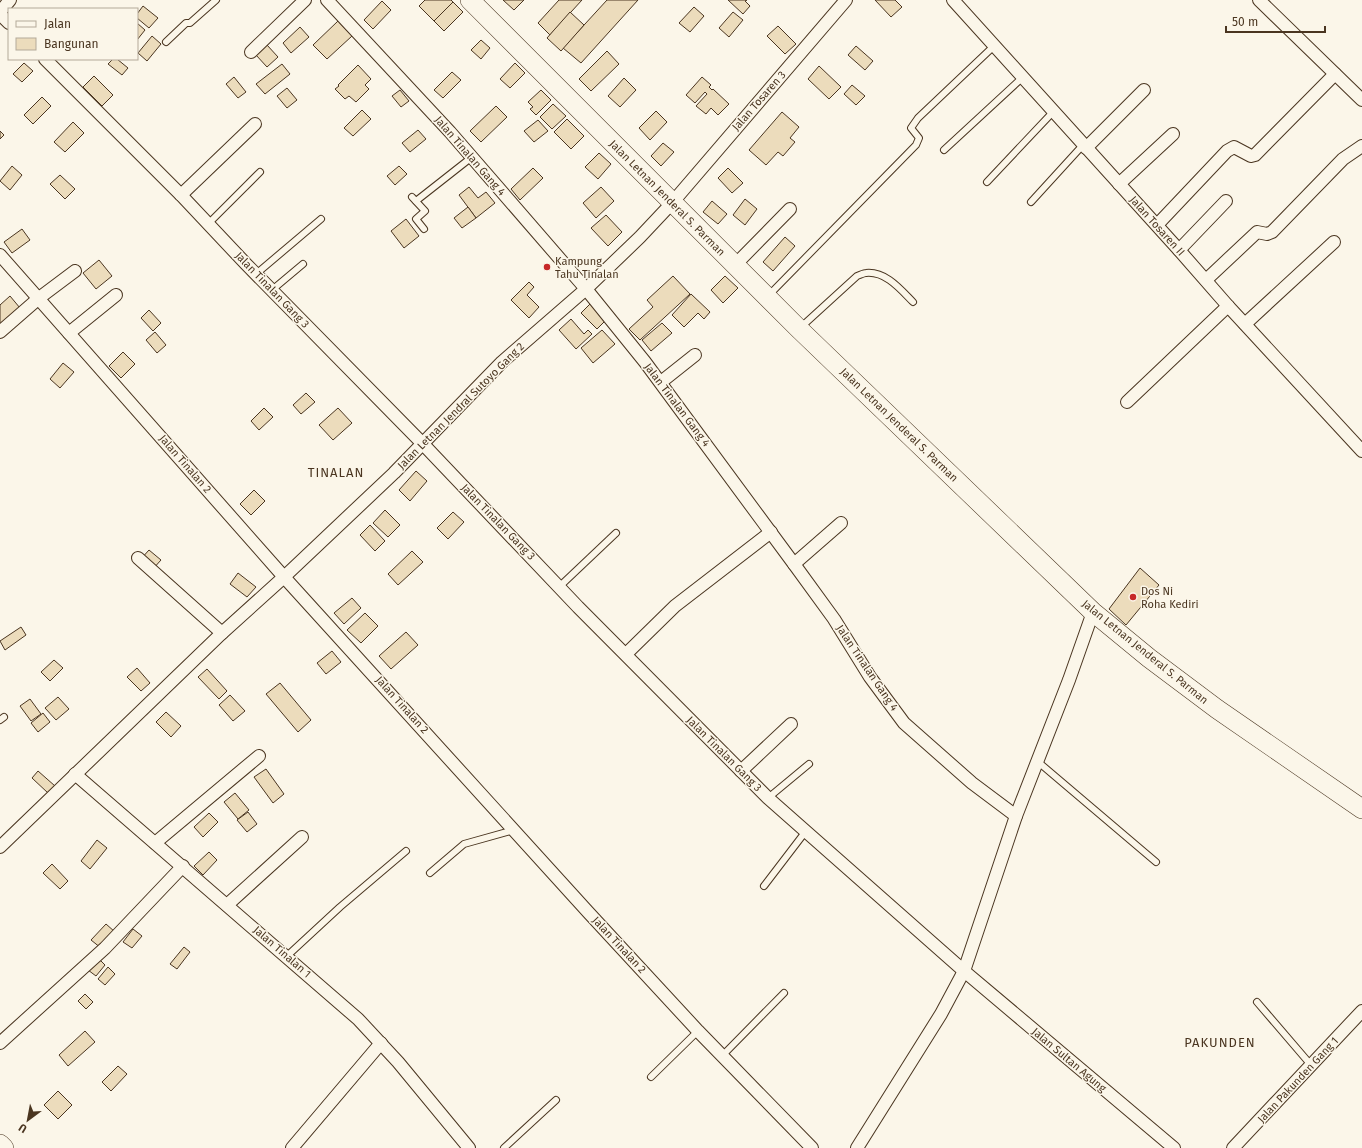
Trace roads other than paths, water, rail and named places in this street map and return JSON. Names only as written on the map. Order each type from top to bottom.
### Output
[{"type":"main road","name":"Jalan Letnan Jenderal S. Parman","points":[[470,0],[798,329],[1093,612],[1149,658],[1217,709],[1362,809]]},
{"type":"main road","points":[[0,1144],[4,1148]]},
{"type":"street","points":[[8,22],[0,13],[10,0]]},
{"type":"street","points":[[250,52],[306,0]]},
{"type":"street","name":"Jalan Tinalan Gang 4","points":[[327,0],[472,157],[586,289],[661,382],[834,619],[870,677],[904,723],[972,783],[1016,816]]},
{"type":"street","name":"Jalan Tosaren 3","points":[[672,203],[846,0]]},
{"type":"street","name":"Jalan Tosaren II","points":[[953,0],[1022,78],[1180,250],[1228,306],[1362,451]]},
{"type":"street","points":[[1259,0],[1362,100]]},
{"type":"street","name":"Jalan Tinalan Gang 3","points":[[46,60],[180,195],[559,586],[768,798],[964,971]]},
{"type":"street","points":[[1157,225],[1227,151],[1234,147],[1251,156],[1255,155],[1335,74]]},
{"type":"street","points":[[1085,146],[1144,90]]},
{"type":"street","points":[[180,195],[255,124]]},
{"type":"street","points":[[1119,184],[1173,134]]},
{"type":"street","points":[[1206,280],[1258,232],[1267,234],[1272,232],[1343,159],[1362,146]]},
{"type":"street","points":[[1180,250],[1226,201]]},
{"type":"street","name":"Jalan Letnan Jendral Sutoyo Gang 2","points":[[0,847],[222,633],[284,577],[394,473],[502,362],[586,289],[640,237],[672,203]]},
{"type":"street","points":[[735,265],[790,209]]},
{"type":"street","points":[[1245,324],[1334,242]]},
{"type":"street","name":"Jalan Tinalan 2","points":[[0,255],[284,577],[698,1031],[812,1148]]},
{"type":"street","points":[[0,332],[39,298],[75,271]]},
{"type":"street","points":[[70,333],[116,295]]},
{"type":"street","points":[[1127,402],[1228,306]]},
{"type":"street","points":[[661,382],[695,355]]},
{"type":"street","points":[[794,564],[841,523]]},
{"type":"street","points":[[626,654],[675,606],[771,532]]},
{"type":"street","points":[[138,558],[222,633]]},
{"type":"street","points":[[857,1148],[941,1014],[964,971],[1016,816],[1069,680],[1093,612]]},
{"type":"street","points":[[741,771],[791,724]]},
{"type":"street","points":[[155,842],[260,756]]},
{"type":"street","name":"Jalan Tinalan 1","points":[[75,774],[353,1014],[381,1043],[469,1148]]},
{"type":"street","points":[[228,905],[302,837]]},
{"type":"street","points":[[0,1043],[105,948],[183,866]]},
{"type":"street","name":"Jalan Sultan Agung","points":[[964,971],[1174,1148]]},
{"type":"street","name":"Jalan Pakunden Gang 1","points":[[1233,1148],[1362,1012]]},
{"type":"street","points":[[297,1146],[381,1043]]},
{"type":"lane","points":[[166,42],[186,23],[190,23],[216,0]]},
{"type":"lane","points":[[767,297],[916,145],[919,138],[911,128],[918,118],[994,46]]},
{"type":"lane","points":[[944,150],[1022,78]]},
{"type":"lane","points":[[987,182],[1053,112]]},
{"type":"lane","points":[[1031,202],[1085,146]]},
{"type":"lane","points":[[424,229],[416,219],[425,211],[414,199],[472,157]]},
{"type":"lane","points":[[208,224],[260,172]]},
{"type":"lane","points":[[256,274],[321,219]]},
{"type":"lane","points":[[272,290],[303,264]]},
{"type":"lane","points":[[798,329],[857,276],[867,272],[878,274],[892,281],[913,302]]},
{"type":"lane","points":[[559,586],[616,532]]},
{"type":"lane","points":[[1037,761],[1156,862]]},
{"type":"lane","points":[[768,798],[809,764]]},
{"type":"lane","points":[[430,873],[464,844],[515,830]]},
{"type":"lane","points":[[764,886],[806,831]]},
{"type":"lane","points":[[287,956],[340,906],[406,851]]},
{"type":"lane","points":[[722,1056],[784,993]]},
{"type":"lane","points":[[1257,1002],[1312,1065]]},
{"type":"lane","points":[[652,1077],[698,1031]]},
{"type":"lane","points":[[504,1148],[556,1100]]},
{"type":"place","name":"Kampung Tahu Tinalan","points":[[547,267]]},
{"type":"place","name":"Dos Ni Roha Kediri","points":[[1133,597]]},
{"type":"district","name":"TINALAN","points":[[336,472]]},
{"type":"district","name":"PAKUNDEN","points":[[1220,1042]]}]
